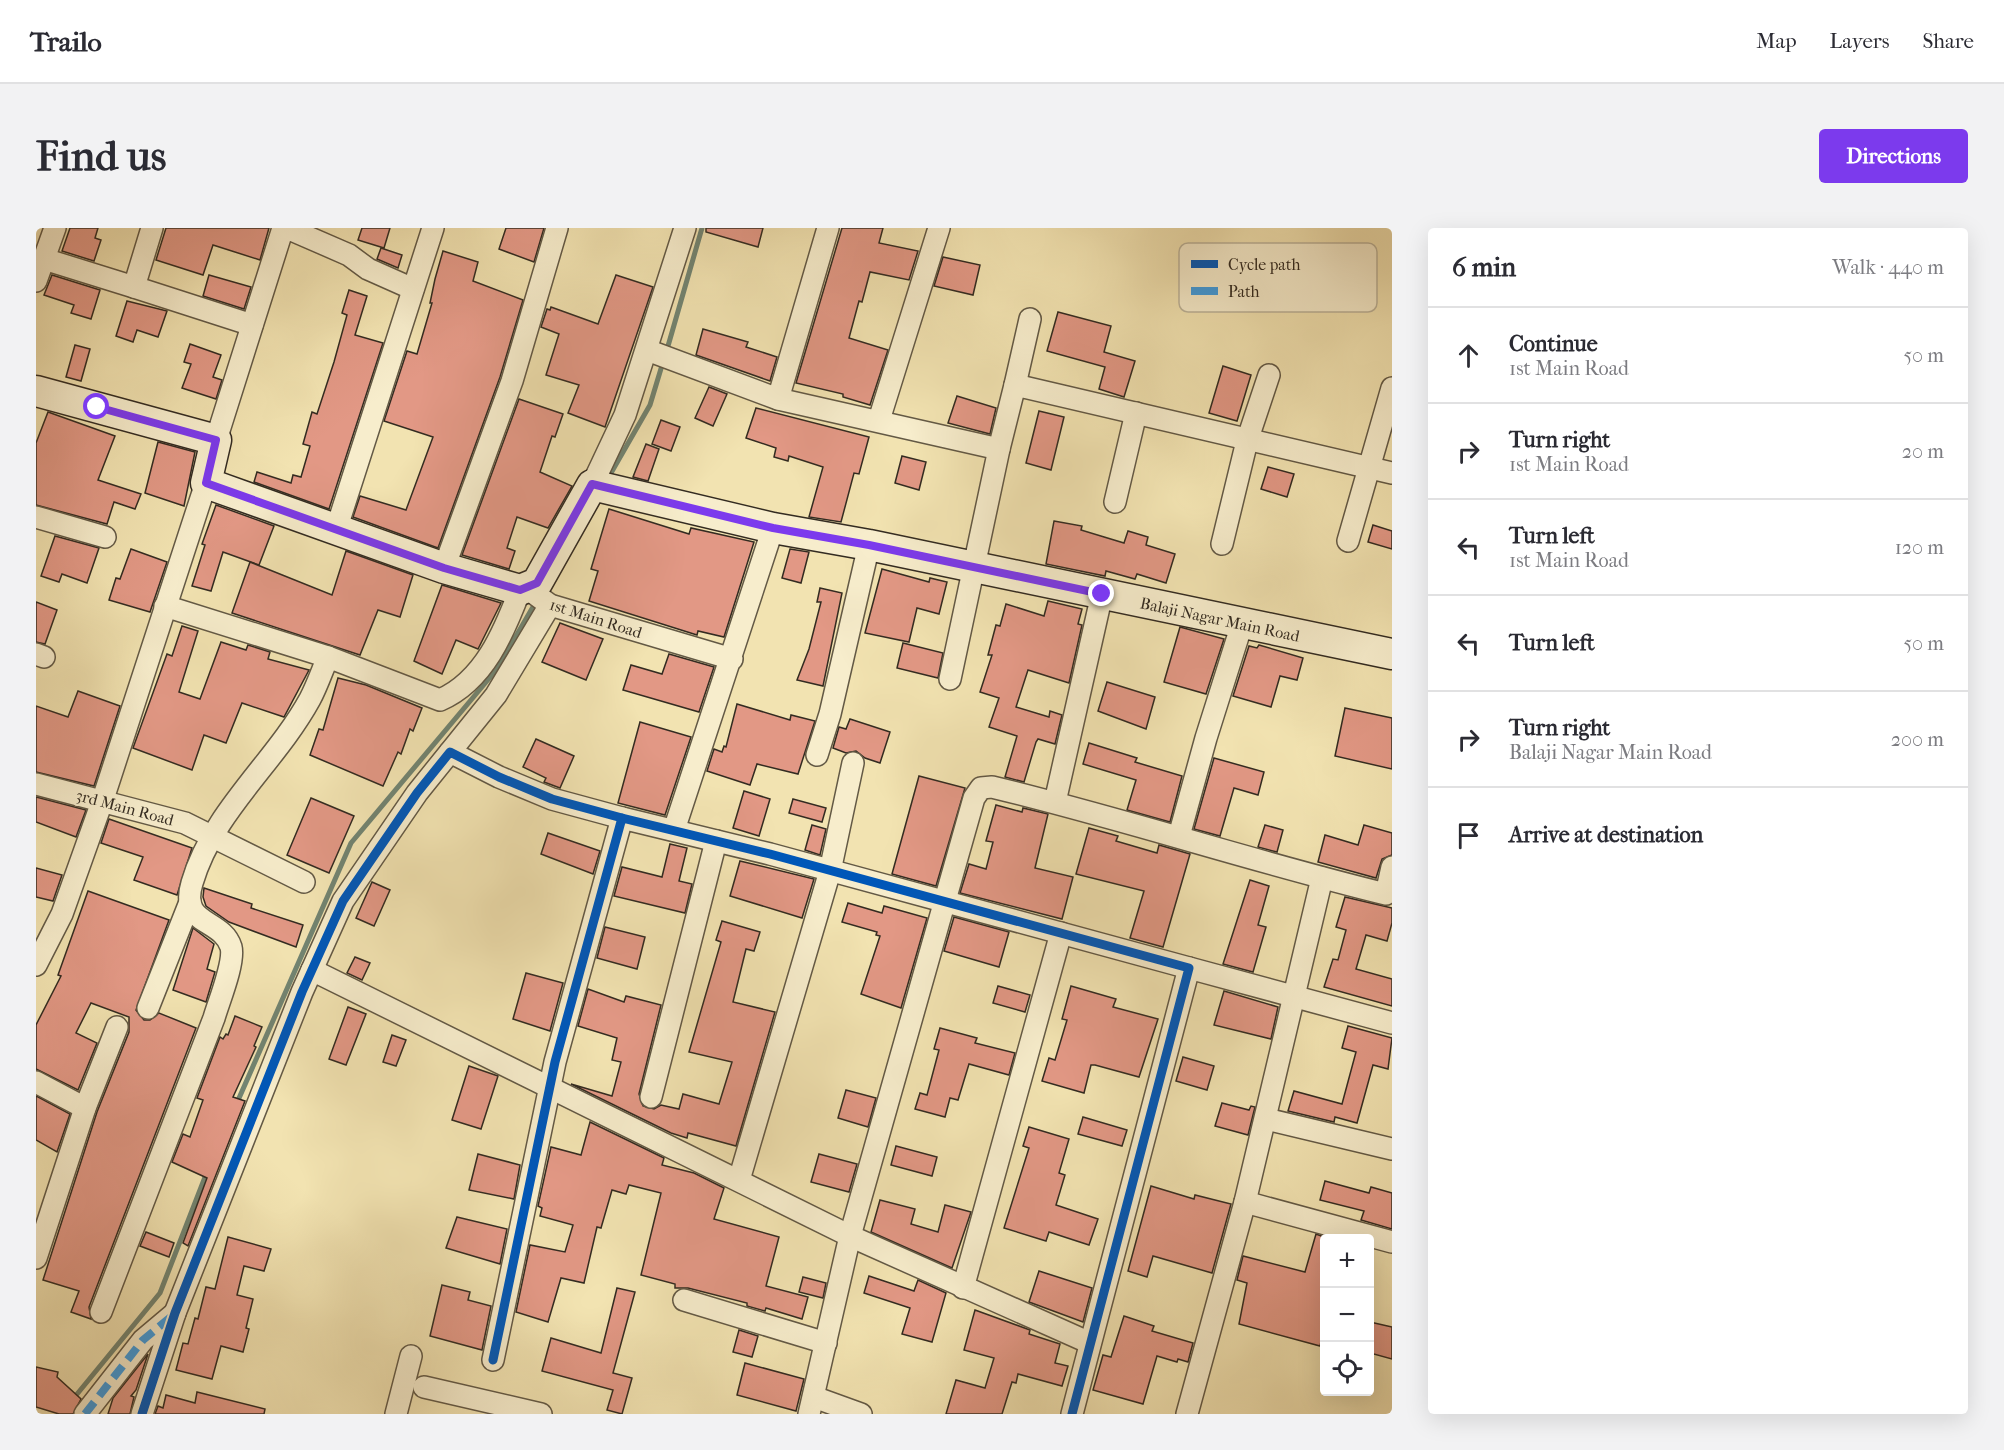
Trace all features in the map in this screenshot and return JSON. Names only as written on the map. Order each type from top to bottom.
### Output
[{"type":"main road","points":[[36,391],[216,440],[206,483]]},
{"type":"main road","name":"1st Main Road","points":[[206,483],[444,568],[535,596]]},
{"type":"main road","points":[[535,596],[537,583],[600,487]]},
{"type":"main road","name":"Balaji Nagar Main Road","points":[[600,487],[773,528],[975,566],[1392,654]]},
{"type":"street","points":[[36,281],[56,228]]},
{"type":"street","points":[[134,287],[152,228]]},
{"type":"street","points":[[216,440],[285,228],[349,255],[368,268],[413,289]]},
{"type":"street","points":[[336,530],[433,228]]},
{"type":"street","points":[[444,568],[512,381],[557,228]]},
{"type":"street","points":[[600,487],[625,415],[658,354],[685,228]]},
{"type":"street","points":[[778,399],[828,228]]},
{"type":"street","points":[[879,420],[939,228]]},
{"type":"street","points":[[44,259],[252,325]]},
{"type":"street","points":[[950,679],[999,449],[1030,319]]},
{"type":"street","points":[[658,354],[778,399],[879,420],[999,449]]},
{"type":"street","points":[[1222,544],[1248,441],[1269,375]]},
{"type":"street","points":[[1015,386],[1392,473]]},
{"type":"street","points":[[1348,541],[1366,468],[1392,388]]},
{"type":"street","points":[[1114,502],[1136,413]]},
{"type":"street","points":[[36,964],[62,914],[103,800],[206,483]]},
{"type":"street","points":[[36,518],[105,537]]},
{"type":"street","points":[[674,831],[773,528]]},
{"type":"street","points":[[817,755],[830,714],[869,545]]},
{"type":"street","points":[[1055,802],[1102,594]]},
{"type":"street","points":[[165,606],[328,657],[440,700],[460,688],[489,657],[501,637],[535,596]]},
{"type":"street","points":[[142,1414],[175,1313],[312,970],[343,901],[417,793],[496,695],[535,596]]},
{"type":"street","name":"1st Main Road","points":[[535,596],[732,659]]},
{"type":"street","points":[[1179,836],[1206,738],[1242,624]]},
{"type":"street","points":[[148,1008],[190,902],[192,883],[212,834],[303,711],[328,657]]},
{"type":"street","points":[[450,752],[499,777],[552,799],[830,871],[1392,1023]]},
{"type":"street","points":[[739,1180],[830,871],[853,763]]},
{"type":"street","name":"3rd Main Road","points":[[36,784],[185,823],[212,834],[303,882]]},
{"type":"street","points":[[861,1414],[811,1406],[850,1236],[974,798],[981,788],[992,787],[1055,802],[1389,895],[1392,867]]},
{"type":"street","points":[[493,1360],[555,1062],[622,818]]},
{"type":"street","points":[[651,1097],[716,841]]},
{"type":"street","points":[[1187,1414],[1266,1119],[1322,878]]},
{"type":"street","points":[[101,1312],[214,1018],[232,950],[219,931],[198,918],[190,902]]},
{"type":"street","points":[[963,1288],[1061,933]]},
{"type":"street","points":[[1072,1414],[1189,968]]},
{"type":"street","points":[[312,970],[550,1090],[850,1236],[1090,1343]]},
{"type":"street","points":[[36,1258],[85,1108],[117,1027]]},
{"type":"street","points":[[36,1082],[85,1108]]},
{"type":"street","points":[[1266,1119],[1392,1149]]},
{"type":"street","points":[[1245,1202],[1392,1242]]},
{"type":"street","points":[[684,1300],[826,1343]]},
{"type":"street","points":[[85,1414],[143,1340],[175,1313]]},
{"type":"street","points":[[396,1414],[411,1356]]},
{"type":"street","points":[[424,1387],[540,1414]]},
{"type":"building","points":[[70,228],[98,228],[95,238],[101,240],[94,261],[62,251]]},
{"type":"building","points":[[166,228],[269,228],[260,260],[213,245],[203,275],[156,260]]},
{"type":"building","points":[[362,228],[390,228],[384,248],[358,240]]},
{"type":"building","points":[[506,228],[544,228],[534,262],[499,249]]},
{"type":"building","points":[[706,228],[763,228],[758,247],[706,232]]},
{"type":"building","points":[[842,228],[883,228],[879,243],[918,251],[909,280],[870,272],[862,302],[859,301],[849,338],[888,350],[870,405],[843,397],[843,394],[796,383]]},
{"type":"building","points":[[381,248],[402,255],[398,268],[377,259]]},
{"type":"building","points":[[443,251],[478,262],[473,281],[523,300],[500,377],[438,548],[353,517],[360,496],[406,510],[433,437],[384,421],[407,351],[417,354],[432,303],[430,303],[435,279]]},
{"type":"building","points":[[943,257],[980,265],[973,295],[934,286]]},
{"type":"building","points":[[52,275],[100,290],[91,319],[71,313],[74,305],[44,295]]},
{"type":"building","points":[[209,275],[251,287],[244,309],[203,296]]},
{"type":"building","points":[[616,275],[653,287],[605,427],[568,413],[579,385],[546,375],[559,334],[541,327],[547,309],[550,310],[551,307],[598,324]]},
{"type":"building","points":[[349,290],[367,296],[355,335],[383,343],[329,509],[254,482],[257,472],[291,483],[293,475],[301,477],[310,446],[303,444],[312,412],[317,414],[334,362],[347,315],[342,313]]},
{"type":"building","points":[[127,301],[167,311],[158,337],[137,330],[133,342],[116,336]]},
{"type":"building","points":[[1058,312],[1111,326],[1104,352],[1135,361],[1124,397],[1099,389],[1105,367],[1047,351]]},
{"type":"building","points":[[703,329],[748,342],[746,347],[777,357],[770,381],[696,355]]},
{"type":"building","points":[[190,344],[221,355],[213,377],[222,380],[216,399],[182,388],[191,364],[184,362]]},
{"type":"building","points":[[75,345],[90,349],[81,381],[66,377]]},
{"type":"building","points":[[1223,366],[1251,375],[1237,421],[1209,413]]},
{"type":"building","points":[[709,387],[727,394],[713,426],[695,418]]},
{"type":"building","points":[[957,396],[996,408],[990,434],[948,423]]},
{"type":"building","points":[[519,399],[563,414],[555,437],[552,436],[540,472],[572,486],[548,528],[517,517],[507,548],[515,551],[509,569],[462,555]]},
{"type":"building","points":[[756,408],[869,437],[859,474],[854,473],[841,522],[809,517],[823,467],[789,456],[788,461],[774,457],[776,448],[746,438]]},
{"type":"building","points":[[1039,411],[1064,417],[1051,470],[1026,463]]},
{"type":"building","points":[[48,412],[115,436],[98,480],[141,494],[135,509],[114,502],[107,524],[36,505],[36,443]]},
{"type":"building","points":[[661,420],[680,427],[671,451],[652,444]]},
{"type":"building","points":[[158,442],[195,452],[184,506],[145,493]]},
{"type":"building","points":[[646,444],[659,449],[648,481],[633,477]]},
{"type":"building","points":[[902,456],[926,462],[919,490],[895,483]]},
{"type":"building","points":[[1268,467],[1294,474],[1287,497],[1261,489]]},
{"type":"building","points":[[216,505],[274,526],[259,565],[223,552],[211,591],[192,586],[205,545],[202,544]]},
{"type":"building","points":[[609,509],[689,534],[691,528],[754,542],[724,637],[698,631],[697,635],[589,601],[598,571],[591,569]]},
{"type":"building","points":[[1054,521],[1082,526],[1081,530],[1124,543],[1128,531],[1148,537],[1146,545],[1175,554],[1166,583],[1137,574],[1135,579],[1106,571],[1105,576],[1046,564]]},
{"type":"building","points":[[1373,525],[1392,531],[1392,549],[1368,542]]},
{"type":"building","points":[[55,536],[99,548],[87,583],[62,574],[59,582],[41,576]]},
{"type":"building","points":[[131,549],[167,562],[150,612],[109,600],[116,578],[120,579]]},
{"type":"building","points":[[790,549],[809,552],[801,583],[782,578]]},
{"type":"building","points":[[346,551],[413,575],[400,617],[378,610],[360,655],[232,613],[250,562],[332,595]]},
{"type":"building","points":[[882,569],[929,582],[930,578],[947,582],[939,614],[917,608],[909,642],[865,633]]},
{"type":"building","points":[[442,585],[501,603],[478,649],[456,640],[442,674],[414,661]]},
{"type":"building","points":[[820,588],[842,593],[823,686],[797,680],[809,649],[821,602],[817,602]]},
{"type":"building","points":[[1048,601],[1082,609],[1078,624],[1082,625],[1069,683],[1028,670],[1016,707],[1049,717],[1050,711],[1062,715],[1055,744],[1038,739],[1036,742],[1024,782],[1005,777],[1017,736],[989,727],[999,698],[980,692],[992,655],[988,655],[996,625],[1000,626],[1006,604],[1044,616]]},
{"type":"building","points":[[36,602],[57,610],[45,644],[36,642]]},
{"type":"building","points":[[560,623],[603,639],[586,680],[542,662]]},
{"type":"building","points":[[182,626],[198,631],[179,692],[200,699],[221,642],[246,650],[248,645],[270,652],[268,659],[309,670],[284,717],[242,703],[226,743],[204,735],[192,770],[133,748],[167,654],[172,656]]},
{"type":"building","points":[[1180,627],[1224,639],[1206,694],[1164,682]]},
{"type":"building","points":[[903,643],[943,653],[938,678],[897,668]]},
{"type":"building","points":[[1259,645],[1303,658],[1297,680],[1280,676],[1271,707],[1233,696],[1249,646],[1257,648]]},
{"type":"building","points":[[669,654],[714,667],[699,712],[623,690],[631,665],[662,674]]},
{"type":"building","points":[[338,678],[366,685],[422,708],[413,731],[410,729],[401,754],[398,752],[383,786],[310,755],[319,729],[323,730]]},
{"type":"building","points":[[1107,682],[1155,697],[1146,729],[1098,711]]},
{"type":"building","points":[[78,691],[120,706],[94,786],[36,772],[36,706],[68,717]]},
{"type":"building","points":[[737,704],[790,720],[791,715],[815,721],[798,774],[757,764],[750,785],[707,771],[714,749],[722,752],[724,746],[726,747]]},
{"type":"building","points":[[1345,708],[1392,718],[1392,769],[1335,756]]},
{"type":"building","points":[[850,719],[890,732],[880,763],[865,758],[856,751],[846,753],[833,748],[839,727],[846,729]]},
{"type":"building","points":[[640,722],[691,737],[665,815],[618,803]]},
{"type":"building","points":[[536,739],[574,756],[560,788],[544,782],[546,778],[523,767]]},
{"type":"building","points":[[1089,743],[1137,758],[1135,762],[1182,776],[1170,822],[1127,810],[1136,780],[1083,764]]},
{"type":"building","points":[[1214,758],[1264,772],[1258,795],[1234,788],[1220,836],[1194,829]]},
{"type":"building","points":[[919,776],[965,788],[936,886],[892,874]]},
{"type":"building","points":[[744,791],[770,799],[759,836],[733,828]]},
{"type":"building","points":[[36,797],[86,810],[76,837],[36,822]]},
{"type":"building","points":[[311,798],[354,816],[329,873],[287,855]]},
{"type":"building","points":[[793,799],[826,808],[822,822],[789,813]]},
{"type":"building","points":[[996,805],[1022,812],[1023,808],[1048,814],[1035,868],[1073,877],[1062,919],[960,893],[969,864],[986,869],[993,842],[986,841]]},
{"type":"building","points":[[109,819],[192,848],[177,895],[134,880],[143,857],[101,843]]},
{"type":"building","points":[[812,825],[826,829],[820,855],[805,850]]},
{"type":"building","points":[[1265,825],[1283,830],[1277,852],[1258,847]]},
{"type":"building","points":[[1364,825],[1392,833],[1392,855],[1382,859],[1376,878],[1318,862],[1325,835],[1358,845]]},
{"type":"building","points":[[1089,828],[1118,836],[1116,841],[1157,853],[1159,845],[1190,854],[1163,947],[1130,938],[1144,891],[1076,874]]},
{"type":"building","points":[[548,833],[600,851],[593,874],[541,854]]},
{"type":"building","points":[[670,844],[687,848],[679,881],[692,884],[685,913],[614,896],[622,867],[662,877]]},
{"type":"building","points":[[740,861],[814,879],[802,918],[730,896]]},
{"type":"building","points":[[36,868],[62,875],[53,901],[36,897]]},
{"type":"building","points":[[1250,880],[1269,886],[1258,925],[1266,927],[1253,972],[1223,964]]},
{"type":"building","points":[[372,882],[390,890],[374,926],[356,918]]},
{"type":"building","points":[[204,888],[252,904],[251,908],[303,925],[296,947],[229,922],[206,906],[203,897]]},
{"type":"building","points":[[88,891],[169,920],[136,1010],[144,1020],[150,1020],[159,1013],[196,1028],[89,1307],[91,1319],[71,1312],[79,1291],[43,1280],[97,1112],[129,1032],[129,1017],[91,1003],[76,1033],[97,1043],[78,1090],[36,1069],[36,1025],[61,976],[58,975]]},
{"type":"building","points":[[1345,897],[1392,908],[1392,923],[1387,941],[1366,935],[1356,969],[1392,979],[1392,1006],[1324,987],[1333,959],[1338,960],[1346,930],[1336,927]]},
{"type":"building","points":[[848,903],[882,913],[884,906],[927,918],[901,1008],[861,994],[880,936],[876,935],[877,932],[842,922]]},
{"type":"building","points":[[954,917],[1009,932],[999,967],[944,951]]},
{"type":"building","points":[[722,921],[760,932],[754,951],[746,949],[733,1002],[775,1012],[736,1146],[688,1133],[687,1138],[671,1133],[571,1084],[612,1096],[621,1062],[612,1060],[617,1038],[578,1026],[588,989],[624,1002],[626,996],[661,1005],[639,1094],[643,1106],[654,1109],[661,1105],[679,1109],[683,1094],[719,1104],[732,1062],[689,1052],[721,942],[716,940]]},
{"type":"building","points":[[605,927],[645,937],[637,969],[597,958]]},
{"type":"building","points":[[193,928],[214,944],[207,969],[215,972],[206,1002],[173,990]]},
{"type":"building","points":[[355,957],[370,963],[362,980],[347,973]]},
{"type":"building","points":[[526,973],[563,983],[550,1031],[513,1019]]},
{"type":"building","points":[[998,986],[1030,995],[1025,1012],[993,1003]]},
{"type":"building","points":[[1071,986],[1116,999],[1113,1007],[1158,1019],[1139,1077],[1091,1065],[1084,1093],[1042,1081],[1049,1058],[1055,1060],[1067,1020],[1062,1019]]},
{"type":"building","points":[[1224,991],[1278,1007],[1271,1039],[1214,1025]]},
{"type":"building","points":[[348,1007],[366,1014],[346,1065],[329,1059]]},
{"type":"building","points":[[235,1016],[262,1027],[254,1046],[256,1047],[233,1097],[245,1101],[188,1246],[183,1243],[207,1178],[172,1162],[183,1134],[190,1137],[203,1100],[197,1098],[220,1037],[223,1039],[226,1034],[228,1035]]},
{"type":"building","points":[[1348,1026],[1392,1038],[1388,1069],[1373,1065],[1357,1123],[1335,1117],[1334,1122],[1288,1111],[1294,1091],[1342,1104],[1356,1052],[1342,1048]]},
{"type":"building","points":[[940,1028],[977,1038],[975,1043],[1015,1053],[1009,1075],[969,1064],[958,1100],[950,1098],[945,1117],[915,1109],[920,1093],[927,1095],[939,1050],[934,1049]]},
{"type":"building","points":[[392,1035],[406,1040],[396,1066],[383,1062]]},
{"type":"building","points":[[1183,1057],[1214,1066],[1207,1090],[1176,1081]]},
{"type":"building","points":[[469,1066],[498,1076],[481,1129],[452,1120]]},
{"type":"building","points":[[846,1090],[876,1098],[868,1127],[838,1118]]},
{"type":"building","points":[[36,1096],[70,1114],[57,1152],[36,1140]]},
{"type":"building","points":[[1222,1103],[1249,1110],[1251,1106],[1255,1107],[1248,1135],[1215,1126]]},
{"type":"building","points":[[1083,1117],[1127,1130],[1122,1146],[1078,1134]]},
{"type":"building","points":[[590,1122],[664,1158],[662,1165],[694,1173],[724,1188],[714,1219],[779,1237],[766,1286],[808,1297],[802,1319],[766,1308],[765,1311],[747,1306],[747,1303],[688,1288],[675,1288],[675,1284],[641,1275],[661,1193],[629,1185],[626,1194],[612,1190],[601,1228],[597,1227],[584,1283],[561,1278],[548,1322],[516,1312],[530,1245],[565,1252],[573,1225],[540,1216],[542,1208],[538,1206],[551,1147],[581,1155]]},
{"type":"building","points":[[1029,1127],[1069,1139],[1059,1173],[1065,1175],[1056,1205],[1098,1219],[1089,1245],[1049,1232],[1046,1241],[1004,1228],[1029,1148],[1023,1146]]},
{"type":"building","points":[[896,1146],[937,1157],[932,1176],[891,1165]]},
{"type":"building","points":[[478,1154],[520,1165],[514,1199],[469,1190]]},
{"type":"building","points":[[819,1154],[857,1164],[849,1192],[811,1182]]},
{"type":"building","points":[[1325,1181],[1369,1193],[1371,1187],[1392,1193],[1392,1229],[1361,1220],[1364,1211],[1320,1200]]},
{"type":"building","points":[[1151,1186],[1194,1199],[1195,1195],[1231,1204],[1212,1273],[1153,1256],[1147,1277],[1128,1271]]},
{"type":"building","points":[[880,1200],[915,1209],[911,1224],[938,1232],[945,1205],[971,1212],[952,1268],[871,1232]]},
{"type":"building","points":[[457,1217],[507,1229],[500,1264],[446,1248]]},
{"type":"building","points":[[146,1232],[174,1243],[169,1257],[140,1246]]},
{"type":"building","points":[[1316,1234],[1320,1236],[1320,1346],[1239,1324],[1247,1283],[1237,1280],[1243,1256],[1305,1272]]},
{"type":"building","points":[[228,1237],[271,1249],[264,1271],[244,1266],[237,1295],[253,1299],[243,1352],[221,1346],[212,1379],[176,1370],[183,1343],[188,1344],[195,1318],[198,1319],[206,1287],[215,1289]]},
{"type":"building","points":[[1039,1271],[1092,1288],[1083,1322],[1029,1302]]},
{"type":"building","points":[[869,1276],[914,1291],[918,1280],[946,1293],[932,1342],[902,1334],[910,1308],[864,1293]]},
{"type":"building","points":[[803,1277],[826,1283],[823,1298],[799,1292]]},
{"type":"building","points":[[442,1285],[470,1292],[468,1300],[491,1306],[482,1350],[430,1336]]},
{"type":"building","points":[[617,1288],[635,1292],[613,1373],[632,1378],[622,1414],[607,1410],[613,1390],[542,1371],[551,1338],[601,1353]]},
{"type":"building","points":[[975,1310],[1030,1330],[1029,1334],[1060,1344],[1055,1363],[1068,1366],[1062,1386],[1018,1374],[1016,1383],[1012,1382],[1002,1414],[946,1414],[956,1380],[985,1388],[994,1358],[964,1350]]},
{"type":"building","points":[[1124,1316],[1154,1326],[1152,1331],[1193,1343],[1188,1362],[1178,1359],[1177,1362],[1157,1356],[1143,1404],[1093,1390],[1103,1355],[1111,1357]]},
{"type":"building","points":[[1374,1323],[1392,1327],[1392,1359],[1374,1354]]},
{"type":"building","points":[[739,1330],[758,1336],[752,1357],[733,1352]]},
{"type":"building","points":[[148,1354],[136,1390],[131,1396],[134,1397],[130,1414],[108,1414],[113,1398]]},
{"type":"building","points":[[745,1363],[804,1379],[796,1411],[737,1395]]},
{"type":"building","points":[[36,1367],[58,1372],[57,1377],[81,1399],[73,1414],[59,1414],[36,1407]]},
{"type":"building","points":[[197,1392],[265,1409],[264,1414],[155,1414],[158,1406],[163,1408],[166,1395],[195,1403]]},
{"type":"waterway","points":[[666,353],[702,228]]},
{"type":"waterway","points":[[607,480],[650,405],[663,362]]},
{"type":"waterway","points":[[236,1105],[351,843],[497,669],[537,600]]},
{"type":"waterway","points":[[73,1399],[160,1293],[207,1172]]},
{"type":"marked path","points":[[85,1414],[143,1340],[172,1316]]},
{"type":"cycle path","points":[[142,1414],[175,1313],[302,992],[343,901],[417,793],[450,752],[499,777],[552,799],[622,818]]},
{"type":"cycle path","points":[[493,1360],[555,1062],[622,818],[770,854],[1189,968],[1072,1414]]},
{"type":"route","points":[[97,407],[216,440],[206,483],[444,568],[520,590],[528,589],[537,583],[592,484],[773,528],[975,566],[1102,594]]}]
